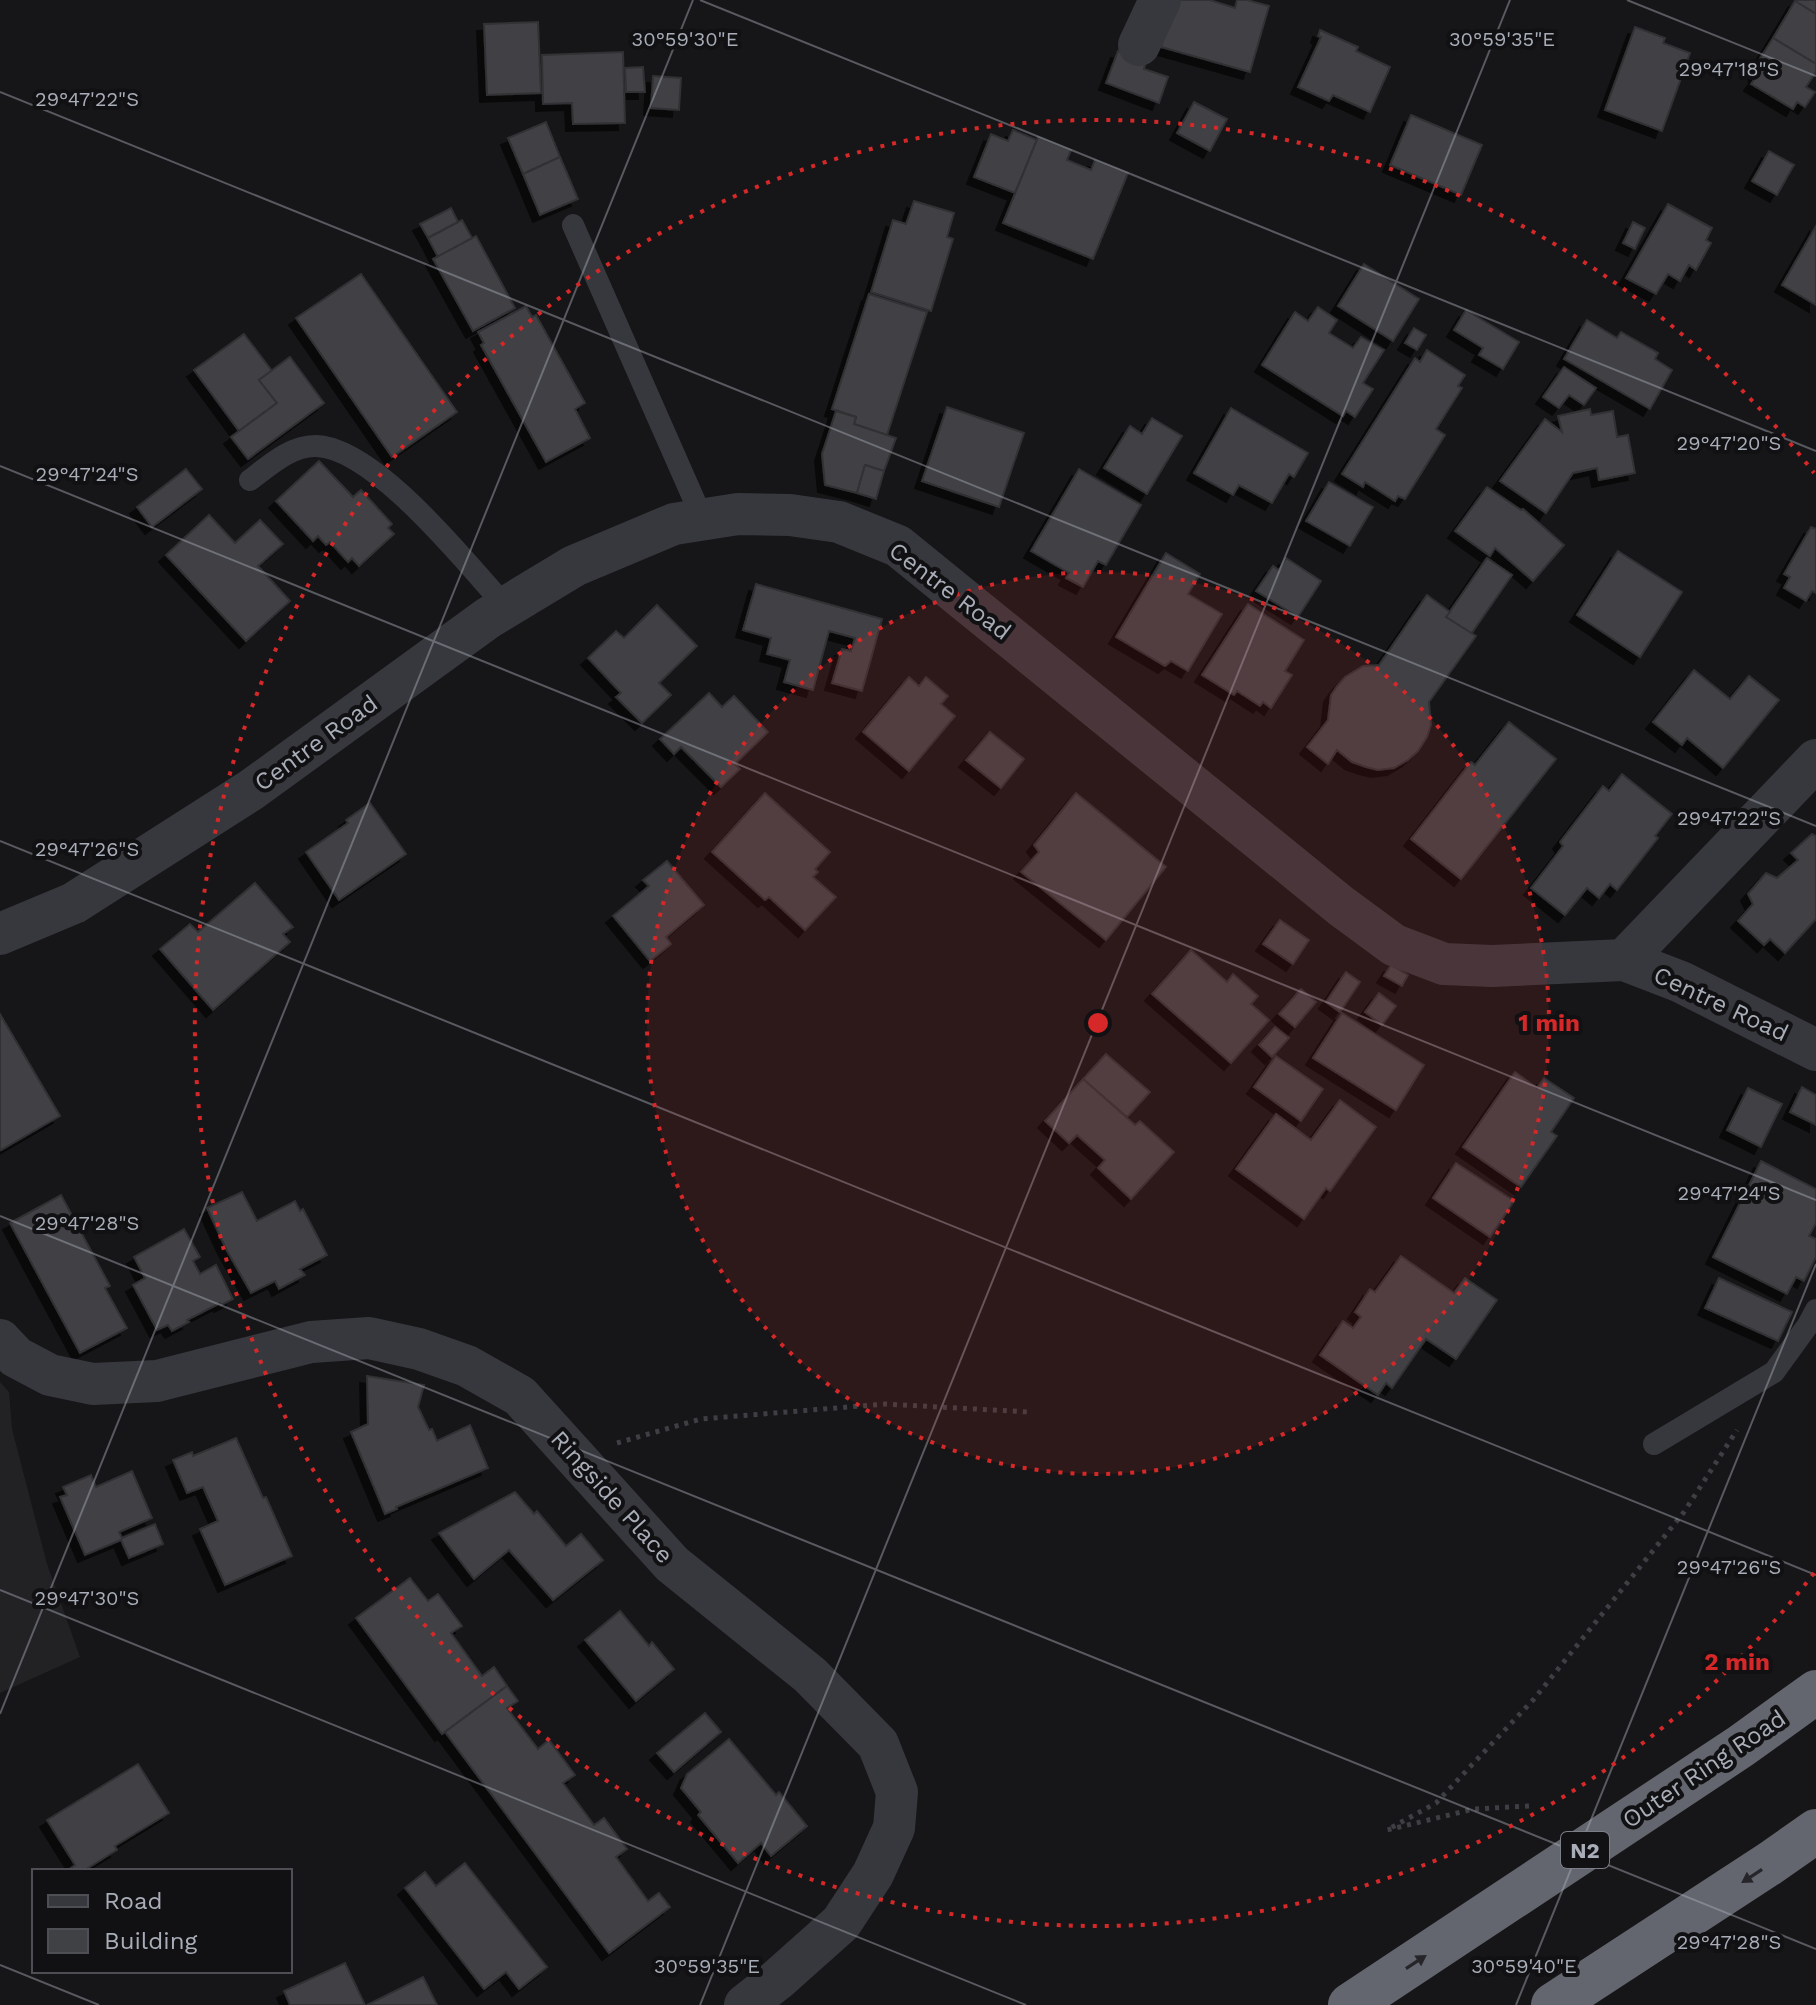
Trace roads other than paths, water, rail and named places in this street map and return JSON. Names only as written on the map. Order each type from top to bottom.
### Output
[{"type":"highway","name":"Outer Ring Road","points":[[1350,2005],[1741,1746],[1816,1692]]},
{"type":"highway","points":[[1553,2005],[1816,1831]]},
{"type":"street","points":[[1139,45],[1160,0]]},
{"type":"street","name":"Centre Road","points":[[0,934],[74,903],[251,790],[488,618],[574,566],[674,524],[738,514],[790,515],[839,522],[898,546],[1341,906],[1394,945],[1444,964],[1492,966],[1624,960],[1681,982],[1816,1050]]},
{"type":"street","name":"Centre Road","points":[[1624,960],[1816,760]]},
{"type":"street","name":"Ringside Place","points":[[0,1340],[16,1357],[50,1375],[93,1384],[157,1381],[311,1342],[369,1338],[419,1349],[467,1366],[520,1396],[672,1564],[810,1675],[878,1744],[897,1792],[894,1828],[873,1874],[841,1923],[745,2005]]},
{"type":"lane","points":[[573,225],[703,520]]},
{"type":"lane","points":[[250,480],[293,450],[315,445],[350,457],[378,474],[424,516],[506,607]]},
{"type":"lane","points":[[1654,1444],[1774,1372],[1816,1310]]}]
